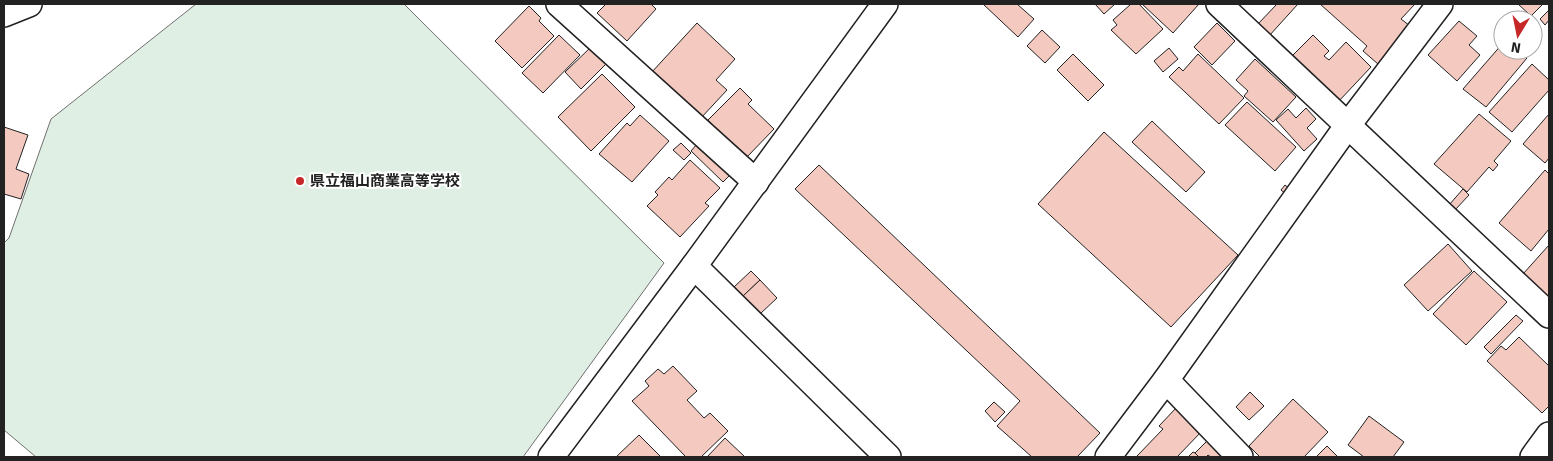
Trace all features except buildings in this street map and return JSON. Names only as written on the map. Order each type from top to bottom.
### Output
[{"type":"street","points":[[4,14],[29,4]]},
{"type":"street","points":[[559,4],[756,182]]},
{"type":"street","points":[[551,457],[756,182],[798,121],[885,4]]},
{"type":"street","points":[[1219,4],[1549,315]]},
{"type":"street","points":[[1108,457],[1166,380],[1348,125],[1440,4]]},
{"type":"street","points":[[694,266],[888,457]]},
{"type":"street","points":[[1166,380],[1240,457]]},
{"type":"street","points":[[1533,457],[1549,434]]},
{"type":"green space","name":"県立福山商業高等学校","points":[[196,4],[404,4],[664,263],[523,457],[36,457],[4,430],[4,243],[9,238],[51,119]]},
{"type":"place","name":"県立福山商業高等学校","points":[[300,181]]}]
